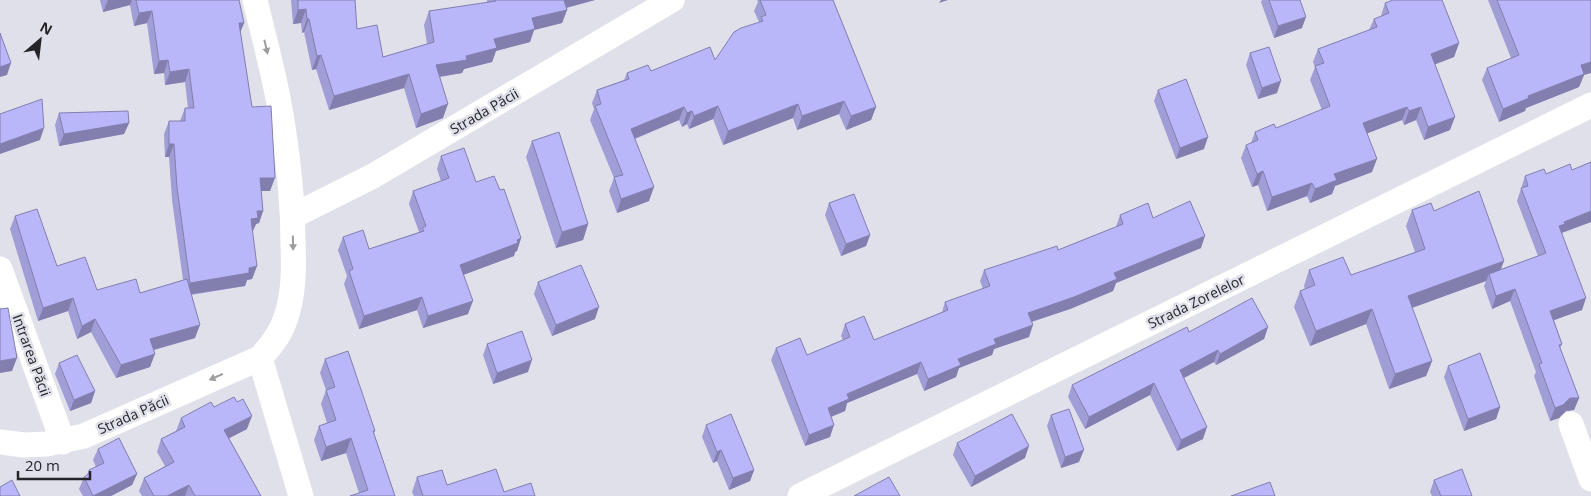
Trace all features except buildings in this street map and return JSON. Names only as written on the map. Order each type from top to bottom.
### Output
[{"type":"street","points":[[255,0],[283,126],[293,216],[294,272],[286,318],[273,343],[260,358],[302,496]]},
{"type":"street","name":"Strada Păcii","points":[[293,216],[373,176],[672,0]]},
{"type":"street","name":"Strada Zorelelor","points":[[800,496],[1591,105]]},
{"type":"street","name":"Intrarea Păcii","points":[[0,269],[63,442]]},
{"type":"street","name":"Strada Păcii","points":[[0,442],[24,445],[63,442],[84,436],[260,358]]},
{"type":"street","points":[[1571,424],[1591,479]]}]
